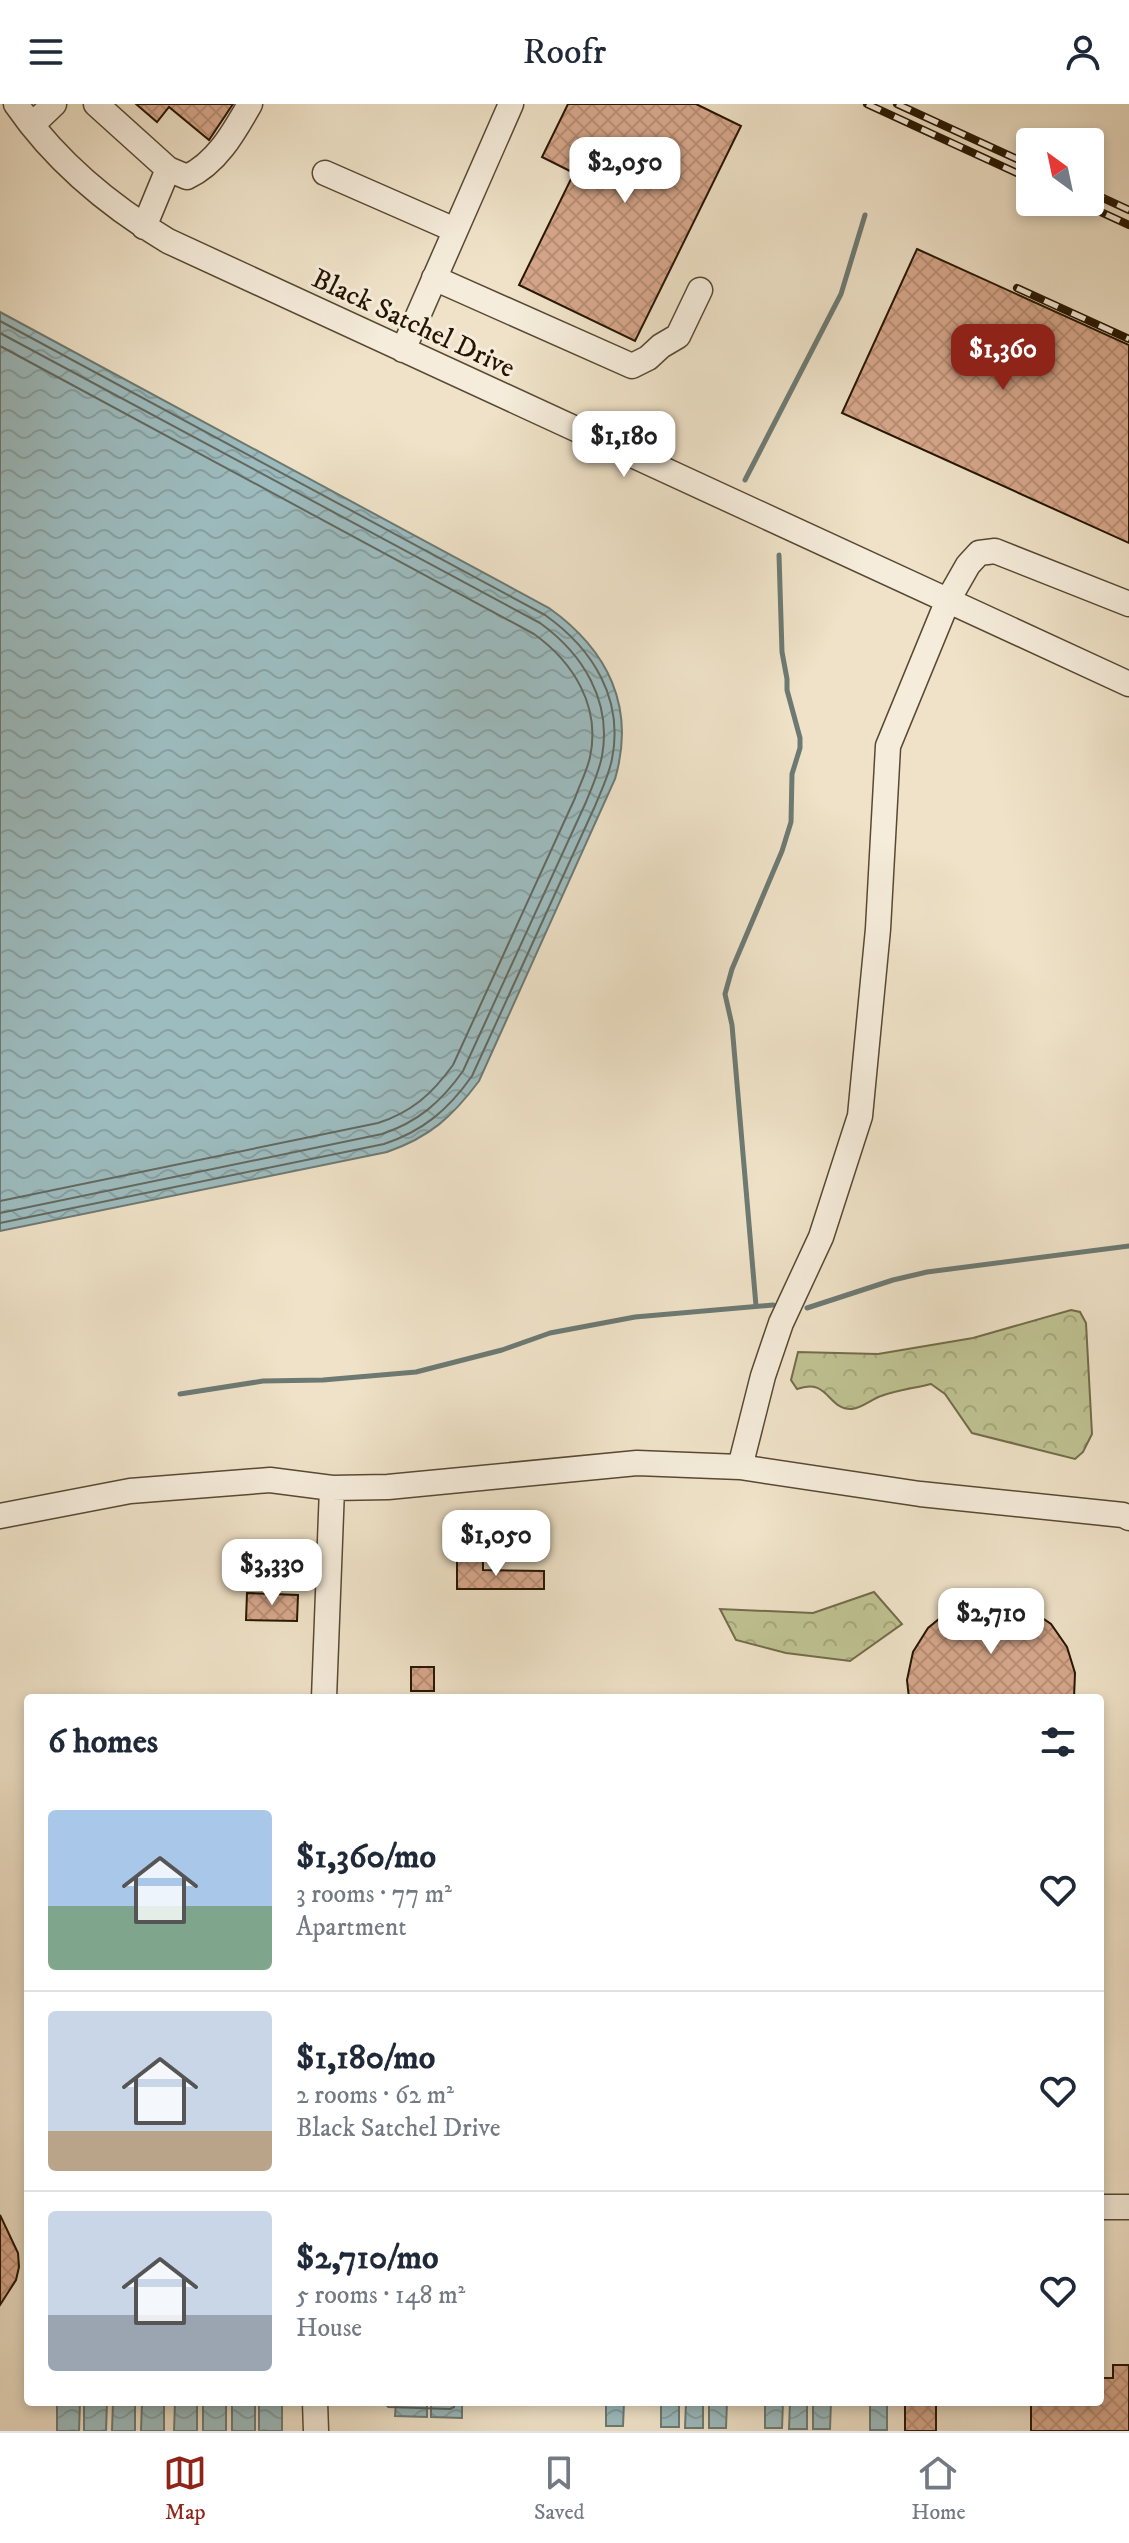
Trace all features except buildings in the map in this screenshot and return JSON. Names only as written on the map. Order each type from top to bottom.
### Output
[{"type":"street","name":"Black Satchel Drive","points":[[16,104],[70,168],[93,190],[144,227],[192,254],[1129,684]]},
{"type":"street","points":[[32,125],[54,104]]},
{"type":"street","points":[[96,104],[168,169],[187,177],[200,171],[232,136],[250,104]]},
{"type":"street","points":[[403,350],[511,104]]},
{"type":"street","points":[[144,227],[168,169]]},
{"type":"street","points":[[325,173],[455,230]]},
{"type":"street","points":[[434,278],[632,366],[678,336],[700,290]]},
{"type":"street","points":[[740,1467],[763,1376],[781,1323],[821,1237],[860,1116],[878,929],[888,746],[948,600],[968,565],[979,553],[995,551],[1129,604]]},
{"type":"street","points":[[0,1516],[130,1491],[270,1480],[332,1488],[388,1487],[637,1463],[740,1467],[920,1494],[1129,1518]]},
{"type":"street","points":[[324,1694],[332,1488]]},
{"type":"street","points":[[1104,2207],[1129,2207]]},
{"type":"street","points":[[315,2406],[316,2431]]},
{"type":"green space","points":[[1071,1310],[1080,1312],[1086,1323],[1092,1434],[1083,1452],[1075,1459],[972,1433],[945,1394],[931,1384],[887,1394],[852,1409],[837,1405],[816,1387],[797,1389],[791,1380],[798,1352],[878,1354],[973,1338]]},
{"type":"green space","points":[[874,1592],[902,1624],[850,1661],[786,1653],[736,1640],[720,1609],[813,1613]]},
{"type":"water","points":[[0,312],[549,608],[587,642],[612,682],[622,728],[621,753],[615,779],[479,1081],[449,1115],[416,1140],[387,1152],[0,1231]]},
{"type":"water","points":[[57,2406],[80,2406],[79,2431],[57,2431]]},
{"type":"water","points":[[84,2406],[107,2406],[106,2431],[84,2431]]},
{"type":"water","points":[[113,2406],[135,2406],[135,2431],[112,2431]]},
{"type":"water","points":[[142,2406],[164,2406],[164,2431],[141,2431]]},
{"type":"water","points":[[175,2406],[197,2406],[197,2431],[174,2431]]},
{"type":"water","points":[[203,2406],[226,2406],[226,2431],[203,2431]]},
{"type":"water","points":[[232,2406],[255,2406],[255,2431],[232,2431]]},
{"type":"water","points":[[259,2406],[282,2406],[282,2431],[259,2431]]},
{"type":"water","points":[[396,2406],[427,2406],[427,2417],[395,2416]]},
{"type":"water","points":[[431,2406],[462,2406],[462,2418],[431,2417]]},
{"type":"water","points":[[606,2406],[624,2406],[623,2426],[606,2426]]},
{"type":"water","points":[[661,2406],[679,2406],[679,2427],[661,2427]]},
{"type":"water","points":[[686,2406],[703,2406],[703,2428],[685,2428]]},
{"type":"water","points":[[709,2406],[727,2406],[726,2428],[709,2428]]},
{"type":"water","points":[[765,2406],[783,2406],[782,2428],[765,2428]]},
{"type":"water","points":[[790,2406],[807,2406],[807,2429],[789,2429]]},
{"type":"water","points":[[813,2406],[831,2406],[830,2429],[813,2429]]},
{"type":"water","points":[[870,2406],[887,2406],[887,2430],[870,2430]]},
{"type":"waterway","points":[[745,480],[841,294],[865,215]]},
{"type":"waterway","points":[[756,1306],[732,1025],[725,994],[732,969],[782,851],[791,822],[792,774],[800,738],[787,690],[782,652],[779,555]]},
{"type":"waterway","points":[[807,1308],[927,1272],[1129,1246]]},
{"type":"waterway","points":[[180,1394],[263,1381],[323,1380],[416,1372],[502,1350],[550,1333],[635,1317],[773,1305]]},
{"type":"railway","points":[[867,104],[1016,173]]},
{"type":"railway","points":[[897,104],[1016,159]]},
{"type":"railway","points":[[1104,198],[1129,210]]},
{"type":"railway","points":[[1104,214],[1129,225]]},
{"type":"railway","points":[[1017,288],[1129,339]]}]
